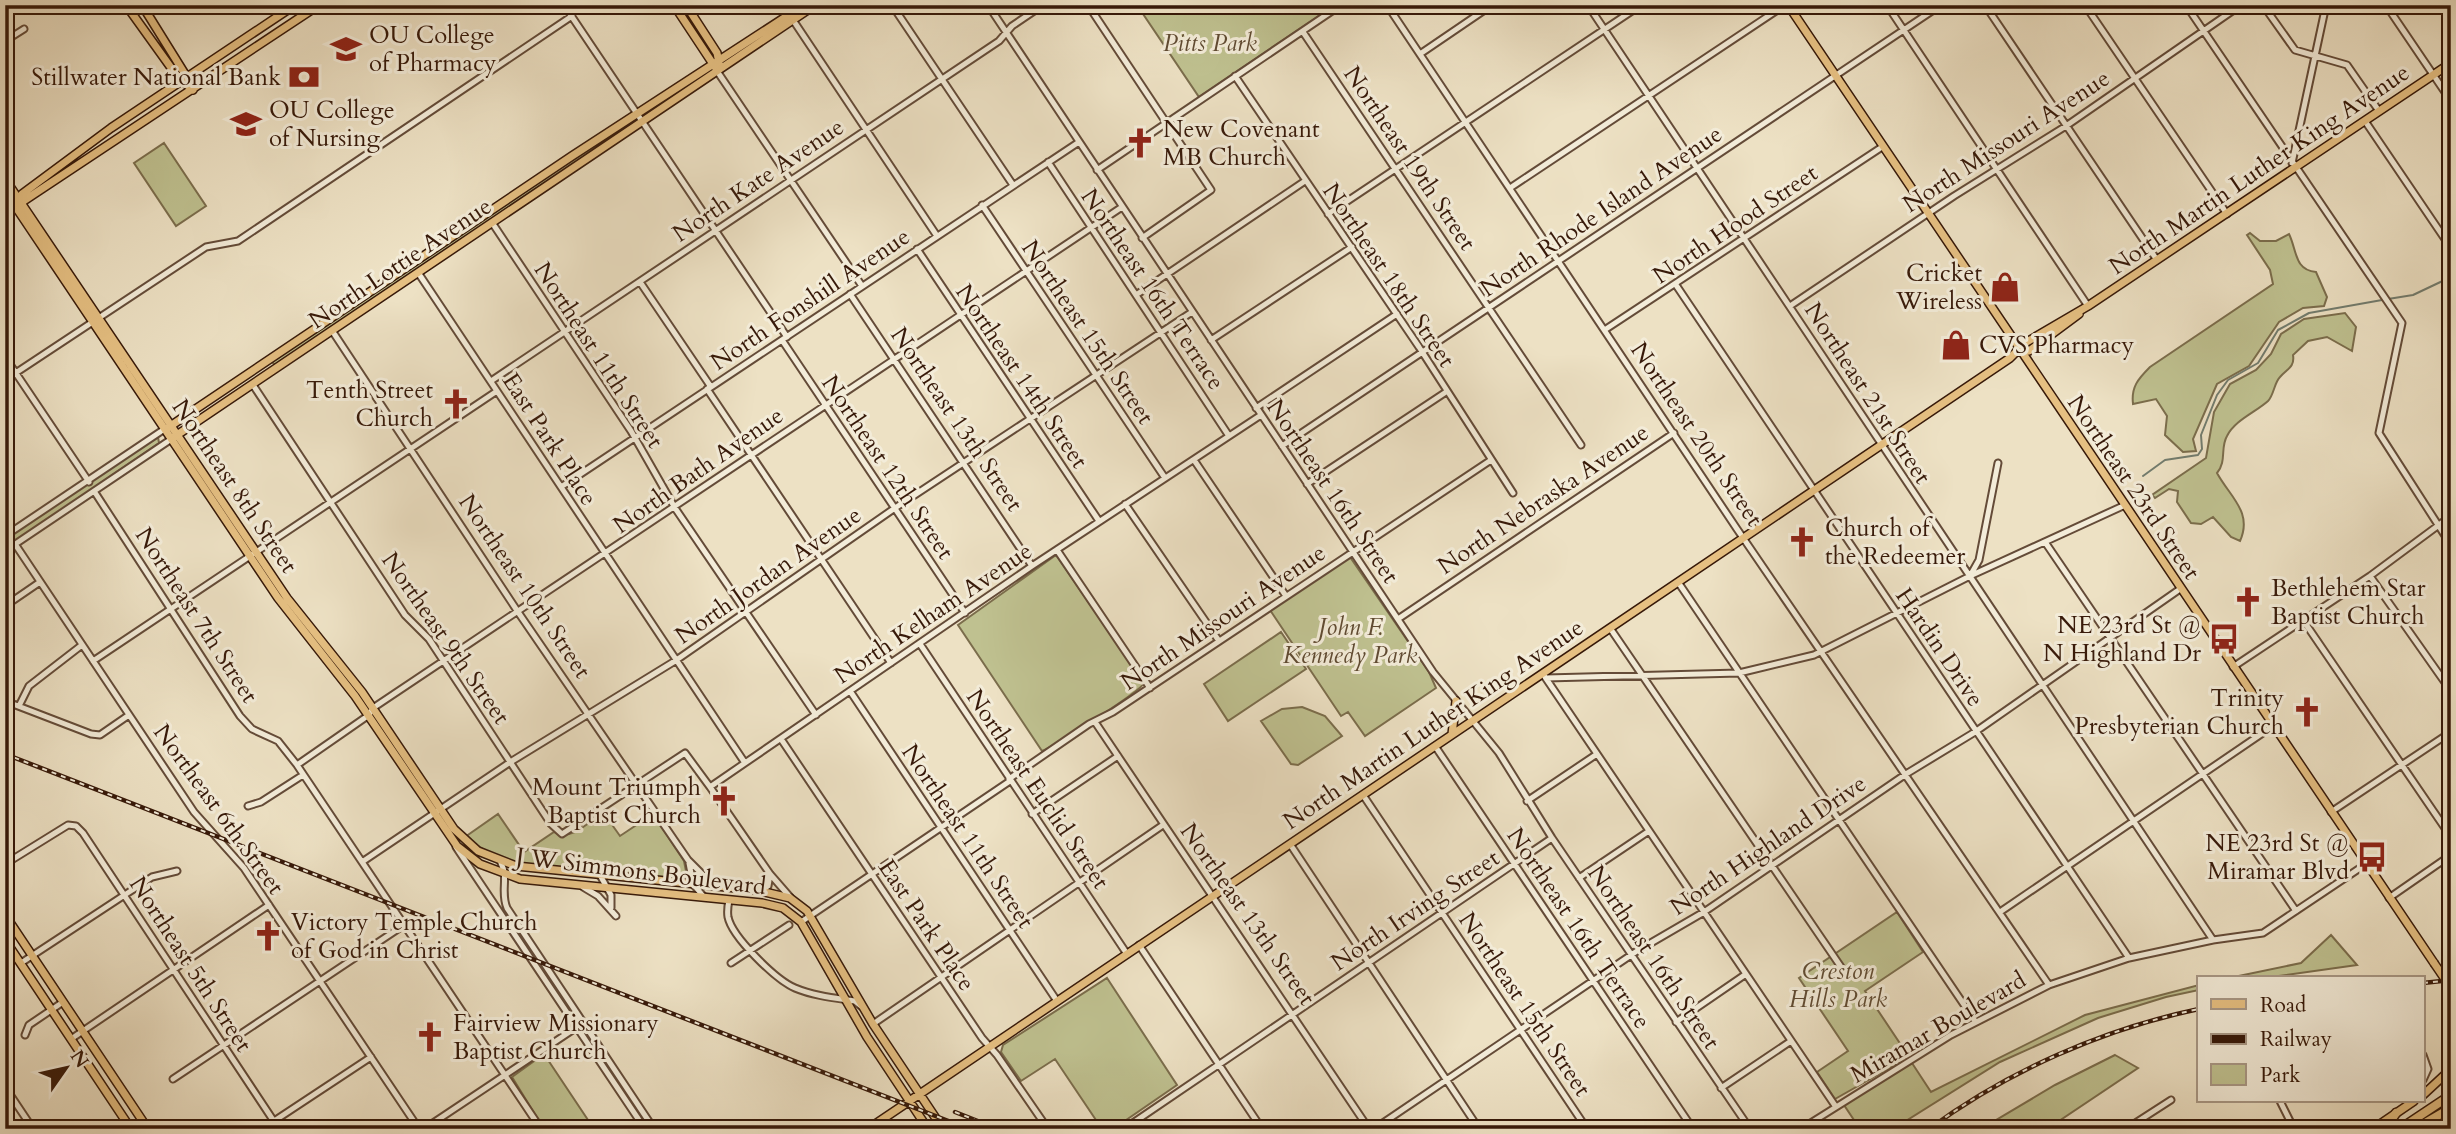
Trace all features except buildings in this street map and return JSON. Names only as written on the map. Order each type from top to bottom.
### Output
[{"type":"highway","points":[[2400,1129],[2451,1095]]},
{"type":"highway","points":[[2415,1129],[2451,1108]]},
{"type":"highway","points":[[2385,1129],[2396,1113]]},
{"type":"main road","points":[[126,5],[193,90]]},
{"type":"main road","points":[[142,5],[185,79]]},
{"type":"main road","points":[[18,203],[111,128],[295,5]]},
{"type":"main road","points":[[18,203],[319,5]]},
{"type":"main road","name":"North Lottie Avenue","points":[[791,18],[804,5]]},
{"type":"main road","name":"North Lottie Avenue","points":[[174,437],[493,224],[717,66],[815,5]]},
{"type":"main road","name":"Northeast 23rd Street","points":[[1786,5],[2451,988]]},
{"type":"main road","points":[[680,6],[717,66]]},
{"type":"main road","name":"North Martin Luther King Avenue","points":[[868,1129],[1363,794],[1544,676],[1610,628],[2019,352],[2034,337],[2088,306],[2227,214],[2294,165],[2451,63]]},
{"type":"main road","name":"North Lottie Avenue","points":[[163,430],[572,156],[640,118]]},
{"type":"main road","name":"Northeast 8th Street","points":[[5,179],[163,430],[174,437]]},
{"type":"main road","name":"Northeast 8th Street","points":[[5,191],[18,203]]},
{"type":"main road","name":"Northeast 8th Street","points":[[95,320],[171,425],[174,437],[253,555],[371,712],[437,812]]},
{"type":"main road","points":[[1452,735],[1456,701]]},
{"type":"main road","name":"J W Simmons Boulevard","points":[[437,812],[453,841],[472,859],[506,876],[783,908],[801,922]]},
{"type":"main road","name":"J W Simmons Boulevard","points":[[437,812],[467,843],[501,863],[761,891],[790,898]]},
{"type":"main road","points":[[790,898],[811,916],[873,1024],[943,1129]]},
{"type":"main road","points":[[5,915],[148,1129]]},
{"type":"main road","points":[[801,922],[867,1037],[928,1129]]},
{"type":"main road","points":[[5,940],[131,1129]]},
{"type":"main road","points":[[92,1070],[103,1062]]},
{"type":"main road","points":[[2424,1094],[2451,1069]]},
{"type":"main road","points":[[2373,1129],[2410,1102]]},
{"type":"street","points":[[783,5],[937,236]]},
{"type":"street","points":[[892,5],[1013,185]]},
{"type":"street","name":"Northeast 16th Street","points":[[988,5],[1398,619],[1456,701],[1499,753],[1527,801],[1750,1129]]},
{"type":"street","name":"North Kate Avenue","points":[[491,381],[999,41],[1043,5]]},
{"type":"street","points":[[1088,5],[1211,190],[1142,238]]},
{"type":"street","points":[[1097,170],[1341,5]]},
{"type":"street","name":"Northeast 20th Street","points":[[1387,5],[1744,538],[2049,985]]},
{"type":"street","points":[[1420,54],[1492,5]]},
{"type":"street","name":"Northeast 21st Street","points":[[1588,5],[2213,940]]},
{"type":"street","points":[[1328,214],[1641,5]]},
{"type":"street","points":[[1510,188],[1786,5]]},
{"type":"street","points":[[1887,5],[2088,306]]},
{"type":"street","name":"North Rhode Island Avenue","points":[[1282,446],[1941,5]]},
{"type":"street","points":[[1985,5],[2157,260]]},
{"type":"street","points":[[2085,5],[2227,214]]},
{"type":"street","points":[[2186,5],[2402,323],[2379,433],[2451,545]]},
{"type":"street","name":"North Missouri Avenue","points":[[1790,306],[2066,125],[2241,5]]},
{"type":"street","points":[[2263,5],[2288,44],[2304,55],[2347,65],[2379,111]]},
{"type":"street","points":[[2294,165],[2326,5]]},
{"type":"street","points":[[2386,5],[2451,101]]},
{"type":"street","name":"Northeast 12th Street","points":[[565,6],[965,613]]},
{"type":"street","points":[[5,380],[205,247],[238,241],[572,16]]},
{"type":"street","points":[[5,41],[24,29]]},
{"type":"street","name":"Northeast 19th Street","points":[[1303,32],[1581,445]]},
{"type":"street","points":[[717,66],[862,286]]},
{"type":"street","name":"Northeast 18th Street","points":[[1235,76],[1397,314],[1513,493]]},
{"type":"street","points":[[2365,121],[2451,248]]},
{"type":"street","name":"North Fonshill Avenue","points":[[561,487],[1079,142]]},
{"type":"street","name":"North Hood Street","points":[[1606,329],[1882,148]]},
{"type":"street","name":"Northeast 16th Terrace","points":[[1048,162],[1229,436]]},
{"type":"street","points":[[1136,295],[1305,181]]},
{"type":"street","points":[[5,212],[18,203]]},
{"type":"street","name":"Northeast 15th Street","points":[[982,205],[1165,478]]},
{"type":"street","name":"North Bath Avenue","points":[[297,765],[751,454],[1122,207]]},
{"type":"street","name":"Northeast 11th Street","points":[[493,224],[634,438],[675,508],[816,715]]},
{"type":"street","points":[[1211,340],[1352,247]]},
{"type":"street","name":"Northeast 14th Street","points":[[917,249],[1099,521]]},
{"type":"street","name":"East Park Place","points":[[419,274],[745,763]]},
{"type":"street","points":[[640,282],[891,663]]},
{"type":"street","name":"Hardin Drive","points":[[1676,285],[2129,958]]},
{"type":"street","name":"Northeast 13th Street","points":[[850,294],[1032,566]]},
{"type":"street","name":"North Jordan Avenue","points":[[362,862],[512,761],[675,661],[895,508],[1192,312]]},
{"type":"street","name":"North Kelham Avenue","points":[[709,787],[1125,503],[1229,436],[1397,314]]},
{"type":"street","name":"Northeast 10th Street","points":[[333,332],[518,612],[688,860],[716,886]]},
{"type":"street","points":[[5,357],[89,482]]},
{"type":"street","name":"Northeast 9th Street","points":[[253,385],[405,615],[429,639],[512,761],[551,824],[562,834],[637,785]]},
{"type":"street","points":[[93,661],[497,391]]},
{"type":"street","points":[[1307,484],[1446,392]]},
{"type":"street","name":"North Lottie Avenue","points":[[6,533],[89,482],[163,430]]},
{"type":"street","name":"North Nebraska Avenue","points":[[1398,619],[1674,433]]},
{"type":"street","name":"North Lottie Avenue","points":[[5,551],[174,437]]},
{"type":"street","points":[[1194,460],[1286,596]]},
{"type":"street","name":"North Missouri Avenue","points":[[801,922],[1095,722],[1491,460]]},
{"type":"street","points":[[1970,576],[1979,559],[1998,463]]},
{"type":"street","name":"Northeast 7th Street","points":[[94,491],[240,716],[252,729],[278,741],[297,765],[541,1129]]},
{"type":"street","points":[[1125,503],[1219,641]]},
{"type":"street","points":[[1544,676],[1739,673],[1823,651],[1970,576],[2123,506]]},
{"type":"street","points":[[2232,667],[2370,576],[2451,516]]},
{"type":"street","points":[[2045,541],[2296,912]]},
{"type":"street","name":"Northeast 6th Street","points":[[15,544],[198,818],[240,862],[419,1129]]},
{"type":"street","points":[[1057,550],[1150,688]]},
{"type":"street","points":[[2370,576],[2451,691]]},
{"type":"street","points":[[5,606],[40,582]]},
{"type":"street","points":[[1678,583],[1975,1021]]},
{"type":"street","name":"North Highland Drive","points":[[1371,1129],[1631,955],[1704,912],[1906,774],[1975,732],[2180,589]]},
{"type":"street","points":[[2303,620],[2451,837]]},
{"type":"street","points":[[1610,628],[1840,967]]},
{"type":"street","name":"Northeast Euclid Street","points":[[920,644],[1127,954]]},
{"type":"street","points":[[19,706],[29,686],[82,645]]},
{"type":"street","points":[[1544,676],[1836,1107]]},
{"type":"street","name":"Northeast 11th Street","points":[[850,691],[1058,1001]]},
{"type":"street","points":[[5,701],[91,734],[100,735],[129,715]]},
{"type":"street","name":"Northeast 13th Street","points":[[1095,722],[1371,1129]]},
{"type":"street","points":[[2000,912],[2273,726]]},
{"type":"street","points":[[2331,812],[2451,732]]},
{"type":"street","name":"East Park Place","points":[[781,739],[942,978],[1048,1129]]},
{"type":"street","name":"Northeast 16th Terrace","points":[[1435,746],[1693,1129]]},
{"type":"street","points":[[637,785],[685,753],[769,874],[790,898]]},
{"type":"street","points":[[1527,801],[1597,754]]},
{"type":"street","points":[[1032,814],[1118,756]]},
{"type":"street","points":[[248,806],[261,802],[303,775]]},
{"type":"street","name":"Northeast 15th Street","points":[[1363,794],[1587,1129]]},
{"type":"street","name":"Northeast 5th Street","points":[[5,864],[68,825],[83,832],[279,1129]]},
{"type":"street","points":[[873,1024],[1163,825]]},
{"type":"street","points":[[1579,878],[1649,831]]},
{"type":"street","name":"North Irving Street","points":[[1124,1129],[1552,838]]},
{"type":"street","points":[[453,841],[645,1129]]},
{"type":"street","points":[[1290,844],[1479,1129]]},
{"type":"street","points":[[2389,898],[2451,855]]},
{"type":"street","name":"Northeast 10th Street","points":[[688,860],[692,884]]},
{"type":"street","points":[[501,863],[506,876],[503,896],[507,908],[654,1129]]},
{"type":"street","name":"Miramar Boulevard","points":[[1801,1129],[1975,1021],[2049,985],[2129,958],[2213,940],[2263,933],[2367,864]]},
{"type":"street","points":[[20,963],[152,877],[177,871]]},
{"type":"street","points":[[761,891],[768,886],[769,874]]},
{"type":"street","points":[[577,885],[594,892],[614,914],[607,888],[600,875]]},
{"type":"street","points":[[692,884],[704,898]]},
{"type":"street","points":[[729,900],[729,921],[750,950],[793,988],[858,1002],[867,1014]]},
{"type":"street","points":[[71,1039],[269,905]]},
{"type":"street","points":[[173,1079],[404,925]]},
{"type":"street","points":[[731,963],[789,925]]},
{"type":"street","points":[[1139,945],[1262,1129]]},
{"type":"street","points":[[1676,1022],[1746,974]]},
{"type":"street","points":[[24,1035],[29,1025],[63,1002]]},
{"type":"street","points":[[424,1129],[577,1027]]},
{"type":"street","points":[[1721,1088],[1791,1041]]},
{"type":"street","points":[[262,1129],[370,1057]]},
{"type":"street","points":[[2424,1058],[2427,1069],[2424,1077]]},
{"type":"street","points":[[5,1087],[33,1129]]},
{"type":"street","points":[[2126,1129],[2171,1100]]},
{"type":"street","points":[[2280,1102],[2294,1129]]},
{"type":"street","points":[[2137,1122],[2142,1129]]},
{"type":"green space","name":"Pitts Park","points":[[1137,5],[1335,5],[1199,97]]},
{"type":"green space","points":[[636,122],[275,365],[272,362],[578,154]]},
{"type":"green space","points":[[164,143],[206,206],[176,226],[134,163]]},
{"type":"green space","points":[[2250,233],[2260,241],[2276,241],[2289,234],[2300,263],[2316,272],[2327,297],[2324,306],[2303,308],[2279,322],[2249,366],[2217,384],[2193,439],[2196,451],[2183,452],[2165,435],[2167,416],[2156,399],[2133,404],[2134,388],[2150,367],[2273,284],[2270,270],[2247,235]]},
{"type":"green space","points":[[2345,313],[2356,327],[2352,351],[2327,337],[2308,341],[2293,355],[2292,365],[2278,380],[2268,401],[2240,421],[2227,436],[2222,464],[2217,473],[2242,513],[2244,522],[2240,541],[2231,537],[2213,517],[2201,524],[2191,523],[2177,502],[2178,491],[2169,489],[2155,498],[2152,495],[2206,458],[2214,412],[2230,384],[2256,370],[2271,354],[2281,334],[2304,319]]},
{"type":"green space","points":[[158,437],[159,443],[5,549],[5,538]]},
{"type":"green space","points":[[1056,555],[1144,683],[1080,729],[1042,751],[958,625]]},
{"type":"green space","name":"John F. Kennedy Park","points":[[1350,557],[1429,672],[1436,688],[1365,736],[1348,712],[1341,716],[1270,610]]},
{"type":"green space","points":[[1281,632],[1306,669],[1228,721],[1204,684]]},
{"type":"green space","points":[[1302,707],[1325,716],[1342,736],[1298,765],[1291,764],[1261,721],[1282,709]]},
{"type":"green space","points":[[603,812],[620,836],[653,814],[684,861],[687,876],[681,880],[524,864],[493,854],[465,837],[498,814],[524,852],[554,832],[574,832]]},
{"type":"green space","name":"Creston Hills Park","points":[[1897,912],[1923,952],[1865,991],[1909,1057],[1835,1099],[1817,1072],[1848,1051],[1799,978]]},
{"type":"green space","points":[[2331,935],[2357,965],[2278,976],[2239,976],[2301,963]]},
{"type":"green space","points":[[1107,978],[1177,1085],[1113,1129],[1102,1129],[1055,1059],[1021,1081],[1001,1052],[1003,1045]]},
{"type":"green space","points":[[2197,986],[2197,990],[2098,1018],[2000,1062],[1893,1129],[1860,1129],[1844,1105],[1912,1063],[1931,1092],[2085,1015]]},
{"type":"green space","points":[[544,1054],[594,1129],[544,1129],[512,1077]]},
{"type":"green space","points":[[2115,1055],[2138,1068],[2047,1129],[1981,1129],[2055,1085]]},
{"type":"waterway","points":[[2388,299],[2413,295],[2451,277]]},
{"type":"waterway","points":[[2143,476],[2165,460],[2198,455],[2202,449],[2201,435],[2217,395],[2228,380],[2258,363],[2278,330],[2309,313],[2382,300]]},
{"type":"railway","points":[[5,754],[969,1129]]},
{"type":"railway","points":[[2424,983],[2451,980]]},
{"type":"railway","points":[[1929,1129],[1991,1089],[2058,1055],[2127,1028],[2197,1010]]},
{"type":"railway","points":[[955,1112],[998,1129]]},
{"type":"place","name":"OU College of Pharmacy","points":[[346,49]]},
{"type":"place","name":"Stillwater National Bank","points":[[304,77]]},
{"type":"place","name":"OU College of Nursing","points":[[246,124]]},
{"type":"place","name":"New Covenant MB Church","points":[[1140,143]]},
{"type":"place","name":"Cricket Wireless","points":[[2005,287]]},
{"type":"place","name":"CVS Pharmacy","points":[[1956,345]]},
{"type":"place","name":"Tenth Street Church","points":[[456,404]]},
{"type":"place","name":"Church of the Redeemer","points":[[1802,542]]},
{"type":"place","name":"Bethlehem Star Baptist Church","points":[[2248,602]]},
{"type":"place","name":"NE 23rd St @ N Highland Dr","points":[[2224,639]]},
{"type":"place","name":"Trinity Presbyterian Church","points":[[2307,712]]},
{"type":"place","name":"Mount Triumph Baptist Church","points":[[724,801]]},
{"type":"place","name":"NE 23rd St @ Miramar Blvd","points":[[2372,857]]},
{"type":"place","name":"Victory Temple Church of God in Christ","points":[[268,936]]},
{"type":"place","name":"Fairview Missionary Baptist Church","points":[[430,1037]]}]
